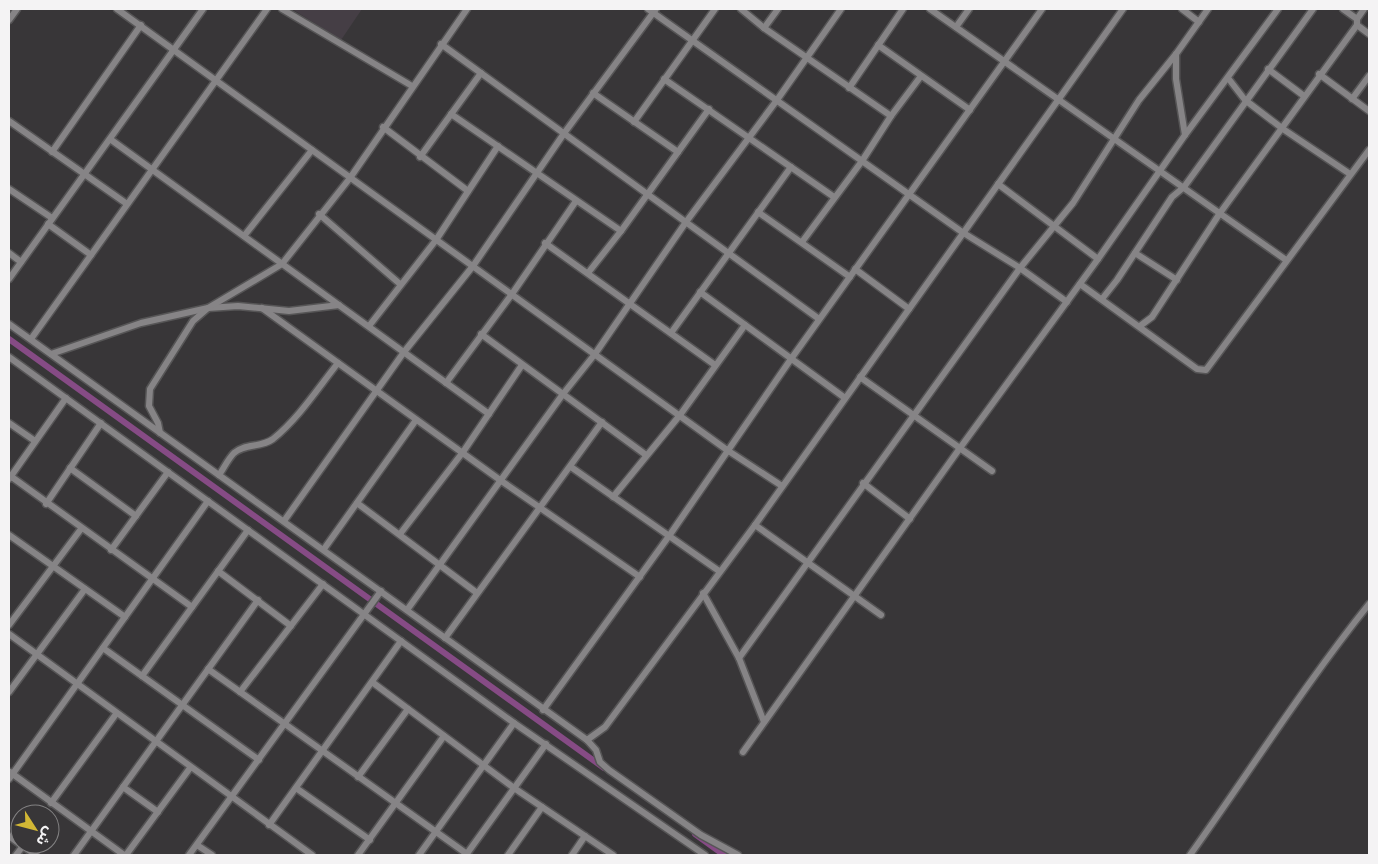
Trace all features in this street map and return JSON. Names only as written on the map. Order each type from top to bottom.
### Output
[{"type":"street","points":[[9,20],[16,9]]},
{"type":"street","points":[[117,9],[727,450],[782,486]]},
{"type":"street","points":[[9,279],[203,9]]},
{"type":"street","points":[[31,339],[267,9]]},
{"type":"street","points":[[282,9],[412,86]]},
{"type":"street","points":[[160,433],[158,423],[149,406],[150,389],[193,322],[208,308],[282,264],[319,214],[350,178],[383,127],[467,9]]},
{"type":"street","points":[[634,122],[715,9]]},
{"type":"street","points":[[741,9],[764,28],[891,116]]},
{"type":"street","points":[[764,28],[778,9]]},
{"type":"street","points":[[407,610],[563,394],[595,354],[686,222],[747,137],[777,100],[841,9]]},
{"type":"street","points":[[849,88],[903,9]]},
{"type":"street","points":[[930,9],[1286,260]]},
{"type":"street","points":[[956,27],[969,9]]},
{"type":"street","points":[[543,710],[669,536],[791,358],[1042,9]]},
{"type":"street","points":[[587,740],[604,727],[755,525],[962,232],[1059,101],[1123,9]]},
{"type":"street","points":[[1182,9],[1198,22]]},
{"type":"street","points":[[739,658],[912,414],[1020,268],[1054,227],[1089,179],[1113,138],[1139,100],[1176,54],[1208,9]]},
{"type":"street","points":[[743,752],[960,448],[1098,259],[1184,135],[1278,9]]},
{"type":"street","points":[[1102,299],[1172,197],[1184,187],[1245,100],[1313,9]]},
{"type":"street","points":[[1343,9],[1369,34]]},
{"type":"street","points":[[1140,326],[1152,317],[1220,213],[1283,129],[1364,9]]},
{"type":"street","points":[[284,521],[378,392],[404,352],[473,266],[536,173],[653,10],[908,194],[962,232],[1020,268],[1067,302]]},
{"type":"street","points":[[52,152],[141,25]]},
{"type":"street","points":[[441,44],[565,132],[819,319]]},
{"type":"street","points":[[878,45],[970,110]]},
{"type":"street","points":[[1176,54],[1176,79],[1184,135]]},
{"type":"street","points":[[1268,69],[1304,96]]},
{"type":"street","points":[[420,157],[481,73]]},
{"type":"street","points":[[1319,74],[1369,111]]},
{"type":"street","points":[[802,242],[862,161],[891,116],[921,76]]},
{"type":"street","points":[[1352,99],[1369,76]]},
{"type":"street","points":[[1228,78],[1245,100],[1283,129],[1350,174]]},
{"type":"street","points":[[664,79],[834,197]]},
{"type":"street","points":[[593,93],[678,152]]},
{"type":"street","points":[[588,273],[621,231],[709,109]]},
{"type":"street","points":[[451,114],[621,231]]},
{"type":"street","points":[[9,122],[127,204]]},
{"type":"street","points":[[383,127],[420,157],[468,191]]},
{"type":"street","points":[[110,139],[489,414]]},
{"type":"street","points":[[369,326],[436,240],[498,146]]},
{"type":"street","points":[[244,236],[312,150]]},
{"type":"street","points":[[1080,284],[1197,369],[1206,370],[1369,150]]},
{"type":"street","points":[[672,333],[791,167]]},
{"type":"street","points":[[998,184],[1098,259]]},
{"type":"street","points":[[9,189],[91,255]]},
{"type":"street","points":[[446,383],[512,294],[545,243],[576,201]]},
{"type":"street","points":[[758,212],[850,277]]},
{"type":"street","points":[[319,214],[400,284]]},
{"type":"street","points":[[545,243],[715,365]]},
{"type":"street","points":[[9,253],[21,262]]},
{"type":"street","points":[[1135,253],[1177,280]]},
{"type":"street","points":[[855,269],[909,309]]},
{"type":"street","points":[[700,292],[845,398]]},
{"type":"street","points":[[51,354],[140,323],[208,308],[238,306],[289,311],[339,305]]},
{"type":"street","points":[[262,308],[500,480],[640,577]]},
{"type":"street","points":[[9,324],[587,740],[596,750],[600,762],[608,770],[701,835],[738,855]]},
{"type":"street","points":[[613,497],[680,416],[744,325]]},
{"type":"street","points":[[481,334],[646,455]]},
{"type":"street","points":[[9,357],[514,723],[705,855]]},
{"type":"street","points":[[219,475],[233,454],[246,448],[264,444],[276,436],[294,418],[338,363]]},
{"type":"street","points":[[400,534],[463,452],[522,365]]},
{"type":"street","points":[[860,377],[992,470]]},
{"type":"street","points":[[66,398],[9,477],[192,607]]},
{"type":"street","points":[[324,550],[416,420]]},
{"type":"street","points":[[445,638],[602,422]]},
{"type":"street","points":[[9,423],[35,441]]},
{"type":"street","points":[[46,504],[101,423]]},
{"type":"street","points":[[571,467],[719,571]]},
{"type":"street","points":[[70,468],[136,516]]},
{"type":"street","points":[[111,550],[168,472]]},
{"type":"street","points":[[863,483],[910,520]]},
{"type":"street","points":[[190,768],[125,855],[10,775],[208,501]]},
{"type":"street","points":[[357,503],[477,593]]},
{"type":"street","points":[[755,525],[881,614]]},
{"type":"street","points":[[9,625],[81,529]]},
{"type":"street","points":[[142,676],[248,530]]},
{"type":"street","points":[[9,535],[125,617]]},
{"type":"street","points":[[218,571],[291,626]]},
{"type":"street","points":[[240,692],[323,584]]},
{"type":"street","points":[[9,692],[85,589]]},
{"type":"street","points":[[189,855],[381,591]]},
{"type":"street","points":[[703,593],[739,658],[764,722]]},
{"type":"street","points":[[74,855],[258,600]]},
{"type":"street","points":[[1190,855],[1270,743],[1302,691],[1369,604]]},
{"type":"street","points":[[9,634],[190,768],[312,855]]},
{"type":"street","points":[[269,825],[401,641]]},
{"type":"street","points":[[103,648],[259,760]]},
{"type":"street","points":[[208,669],[466,855],[546,744]]},
{"type":"street","points":[[372,682],[514,788],[613,855]]},
{"type":"street","points":[[358,777],[408,709]]},
{"type":"street","points":[[51,803],[116,714]]},
{"type":"street","points":[[419,855],[514,723]]},
{"type":"street","points":[[358,855],[444,736]]},
{"type":"street","points":[[123,787],[158,812]]},
{"type":"street","points":[[296,788],[370,840]]},
{"type":"street","points":[[508,855],[542,807]]},
{"type":"street","points":[[572,855],[585,836]]},
{"type":"street","points":[[197,845],[212,855]]},
{"type":"street","points":[[299,855],[303,849]]},
{"type":"shaded area","points":[[292,9],[362,9],[341,40]]},
{"type":"waterway","points":[[9,339],[604,768]]},
{"type":"waterway","points":[[695,834],[724,855]]}]
